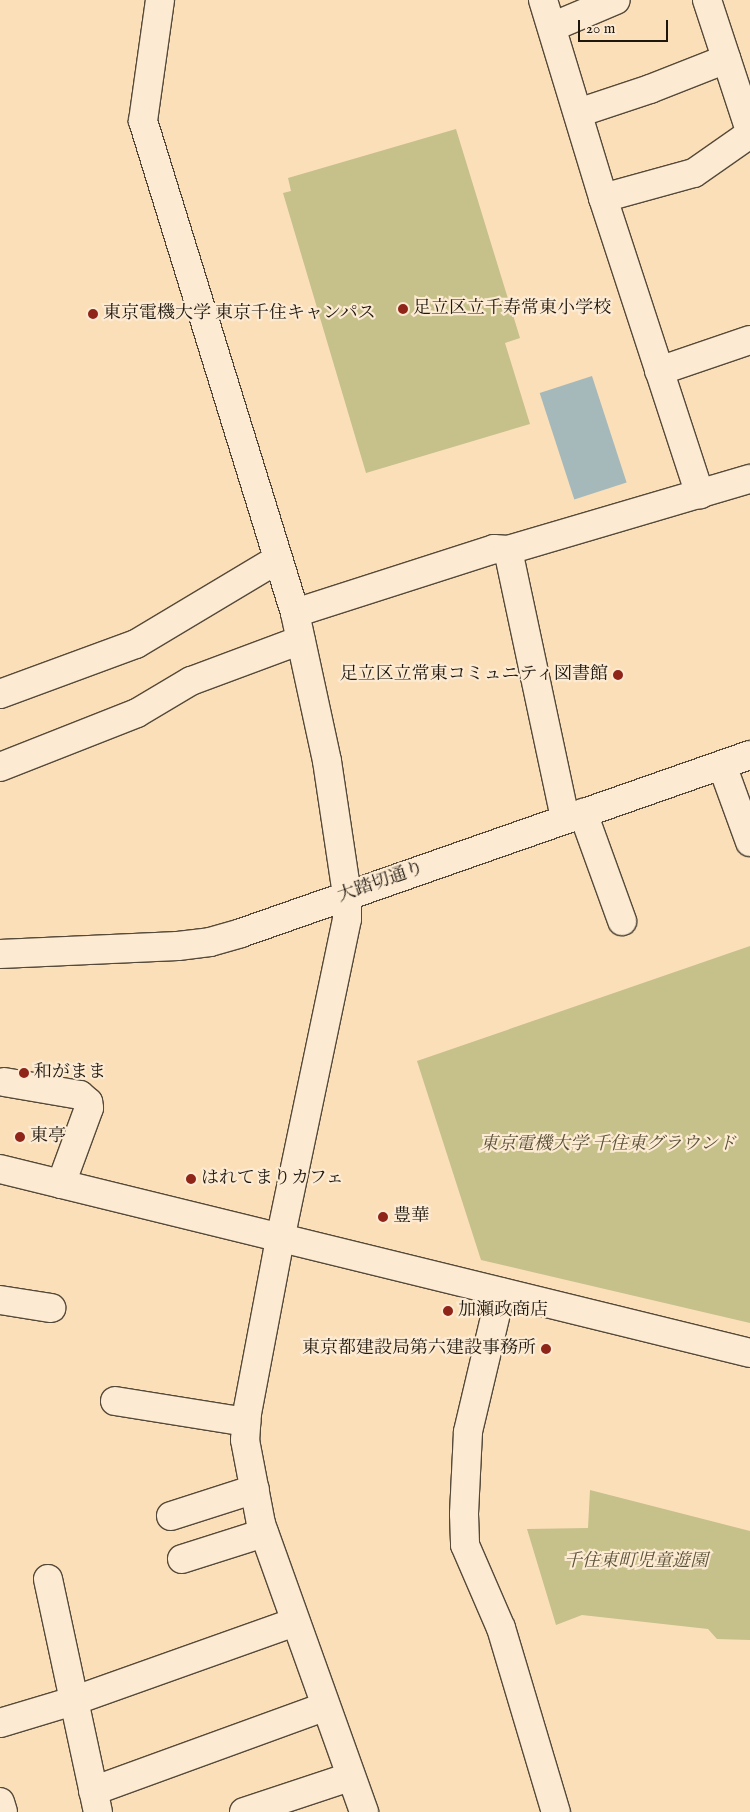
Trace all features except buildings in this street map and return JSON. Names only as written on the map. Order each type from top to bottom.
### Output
[{"type":"street","points":[[160,0],[143,121],[296,613],[327,761],[347,895],[347,919],[280,1239],[246,1422],[245,1440],[264,1533],[324,1707],[364,1812]]},
{"type":"street","points":[[543,0],[603,198],[700,495]]},
{"type":"street","points":[[552,27],[616,0]]},
{"type":"street","points":[[603,198],[694,173],[750,133],[707,0]]},
{"type":"street","points":[[578,113],[650,89],[726,58]]},
{"type":"street","points":[[659,372],[750,340]]},
{"type":"street","points":[[296,613],[494,549],[508,550],[750,479]]},
{"type":"street","points":[[508,550],[574,816],[622,921]]},
{"type":"street","points":[[0,694],[136,644],[278,559]]},
{"type":"street","points":[[0,767],[137,713],[191,681],[301,640]]},
{"type":"street","name":"大踏切通り","points":[[0,954],[178,946],[210,942],[750,755]]},
{"type":"street","points":[[722,765],[750,842]]},
{"type":"street","points":[[4,1082],[80,1095],[88,1102],[89,1108],[61,1184]]},
{"type":"street","points":[[0,1169],[750,1353]]},
{"type":"street","points":[[501,1292],[468,1432],[464,1514],[465,1545],[501,1628],[556,1812]]},
{"type":"street","points":[[0,1300],[51,1308]]},
{"type":"street","points":[[115,1401],[246,1422]]},
{"type":"street","points":[[172,1516],[255,1489]]},
{"type":"street","points":[[182,1559],[264,1533]]},
{"type":"street","points":[[48,1579],[96,1801],[324,1707]]},
{"type":"street","points":[[0,1723],[73,1701],[294,1622]]},
{"type":"street","points":[[244,1812],[350,1777]]},
{"type":"street","points":[[0,1802],[3,1812]]},
{"type":"green space","points":[[456,129],[520,338],[505,343],[530,424],[366,473],[283,193],[291,191],[288,178]]},
{"type":"green space","name":"東京電機大学 千住東グラウンド","points":[[750,946],[750,1323],[481,1260],[417,1061]]},
{"type":"green space","name":"千住東町児童遊園","points":[[590,1490],[750,1531],[750,1640],[717,1639],[708,1629],[582,1615],[556,1625],[527,1529],[588,1528]]},
{"type":"shaded area","points":[[592,376],[627,483],[574,500],[540,393]]},
{"type":"place","name":"足立区立千寿常東小学校","points":[[403,309]]},
{"type":"place","name":"東京電機大学 東京千住キャンパス","points":[[93,314]]},
{"type":"place","name":"足立区立常東コミュニティ図書館","points":[[618,675]]},
{"type":"place","name":"和がまま","points":[[24,1073]]},
{"type":"place","name":"東亭","points":[[20,1137]]},
{"type":"place","name":"はれてまりカフェ","points":[[191,1179]]},
{"type":"place","name":"豊華","points":[[383,1217]]},
{"type":"place","name":"加瀬政商店","points":[[448,1311]]},
{"type":"place","name":"東京都建設局第六建設事務所","points":[[546,1349]]}]
